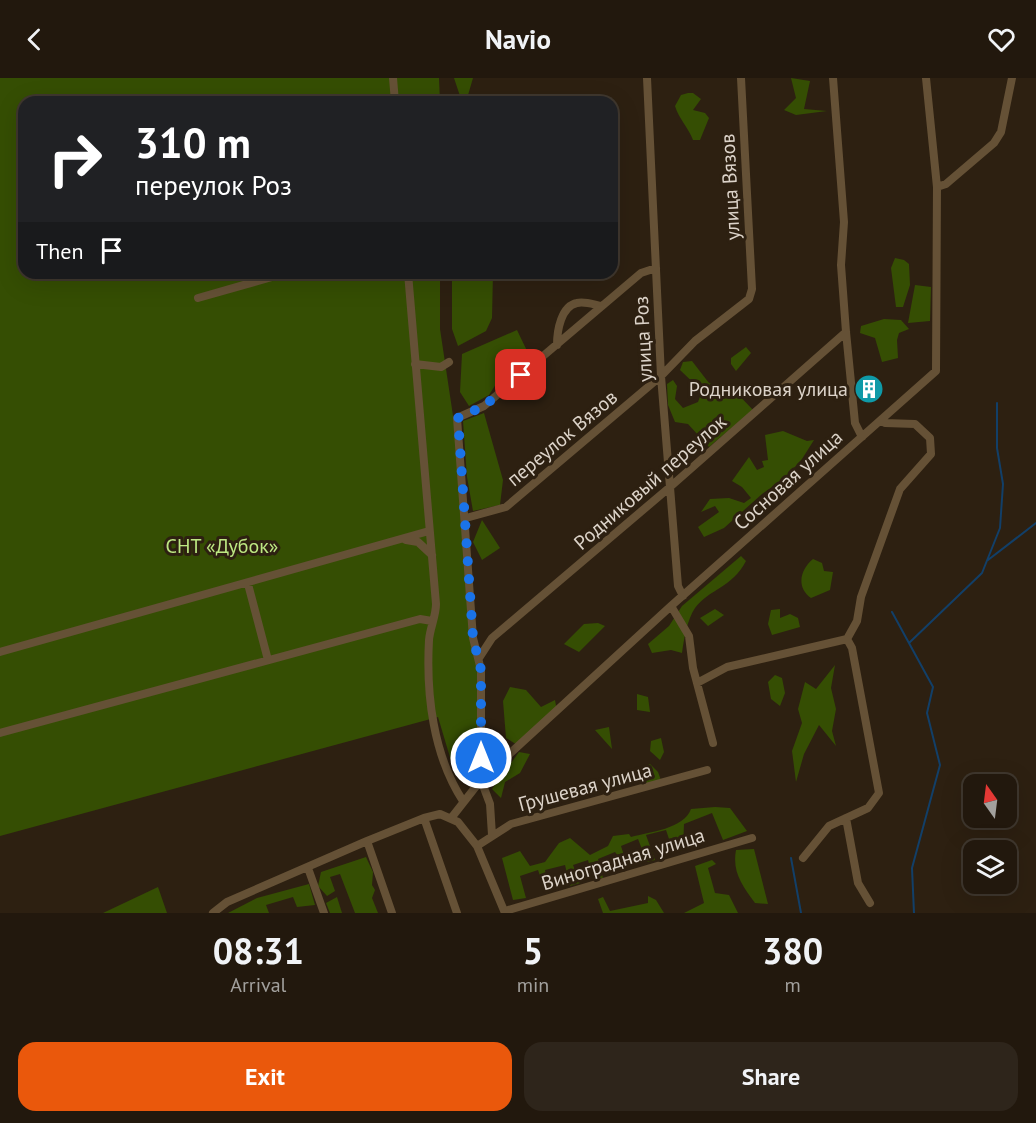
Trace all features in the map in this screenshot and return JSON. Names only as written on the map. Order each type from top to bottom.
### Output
[{"type":"street","points":[[393,78],[394,96]]},
{"type":"street","name":"улица Роз","points":[[647,78],[661,376],[678,586],[683,596]]},
{"type":"street","name":"улица Вязов","points":[[741,78],[752,294]]},
{"type":"street","points":[[832,78],[844,222],[840,264],[855,423],[862,437]]},
{"type":"street","name":"Сосновая улица","points":[[452,818],[481,780],[671,606],[936,371],[936,187],[926,78]]},
{"type":"street","points":[[936,187],[946,184],[994,143],[1004,122],[1012,78]]},
{"type":"street","points":[[492,835],[490,804],[481,780],[479,658],[473,638],[458,418],[484,406],[641,273],[656,268]]},
{"type":"street","points":[[198,298],[265,279]]},
{"type":"street","points":[[408,279],[436,604],[432,621],[429,659],[432,711],[447,773],[463,801]]},
{"type":"street","name":"переулок Вязов","points":[[466,518],[506,507],[661,376],[695,340],[743,305],[752,294]]},
{"type":"street","points":[[557,345],[558,331],[567,309],[578,303],[602,306]]},
{"type":"street","name":"Родниковый переулок","points":[[479,658],[492,638],[670,487],[846,332]]},
{"type":"street","points":[[415,364],[441,367],[449,362]]},
{"type":"street","points":[[847,639],[856,621],[861,597],[897,494],[931,454],[930,438],[915,424],[885,423],[881,420]]},
{"type":"street","points":[[0,652],[248,584],[429,531]]},
{"type":"street","points":[[403,539],[418,542],[432,555]]},
{"type":"street","points":[[248,584],[268,660]]},
{"type":"street","points":[[671,606],[689,636],[697,683],[713,743]]},
{"type":"street","points":[[0,733],[420,619],[432,621]]},
{"type":"street","points":[[697,683],[727,667],[847,639]]},
{"type":"street","points":[[802,858],[829,826],[868,808],[879,793],[852,648],[847,639]]},
{"type":"street","name":"Грушевая улица","points":[[477,846],[512,824],[707,770]]},
{"type":"street","points":[[213,913],[227,902],[367,841],[440,814],[452,818],[477,846],[505,912]]},
{"type":"street","points":[[424,818],[458,913]]},
{"type":"street","points":[[846,818],[858,883],[870,903]]},
{"type":"street","name":"Виноградная улица","points":[[505,912],[752,838]]},
{"type":"street","points":[[367,841],[392,913]]},
{"type":"street","points":[[308,868],[324,913]]},
{"type":"green space","name":"СНТ «Дубок»","points":[[0,78],[439,78],[440,96],[18,96],[18,279],[440,279],[440,329],[458,449],[464,568],[484,695],[469,785],[455,774],[438,717],[0,836]]},
{"type":"green space","points":[[454,78],[473,78],[468,96],[460,96]]},
{"type":"green space","points":[[791,78],[810,81],[804,109],[827,111],[796,115],[784,110],[796,98]]},
{"type":"green space","points":[[693,93],[701,99],[693,110],[705,113],[709,118],[700,140],[693,140],[675,106],[681,95]]},
{"type":"green space","points":[[895,258],[909,264],[910,285],[903,307],[896,307],[891,268]]},
{"type":"green space","points":[[452,279],[493,279],[492,318],[486,331],[458,346],[452,329]]},
{"type":"green space","points":[[915,285],[931,287],[930,321],[908,323]]},
{"type":"green space","points":[[884,319],[901,320],[909,329],[899,333],[898,358],[882,362],[875,338],[860,333],[861,326]]},
{"type":"green space","points":[[517,330],[529,355],[498,381],[489,395],[469,406],[460,392],[462,354]]},
{"type":"green space","points":[[746,347],[751,353],[736,371],[731,364],[731,358]]},
{"type":"green space","points":[[692,361],[709,383],[734,390],[753,410],[709,447],[688,424],[675,422],[668,405],[667,384],[673,380],[677,386],[675,399],[683,408],[698,402],[702,391],[680,370],[683,362]]},
{"type":"green space","points":[[484,413],[503,480],[500,505],[473,511],[467,477],[463,421]]},
{"type":"green space","points":[[783,431],[807,441],[814,440],[802,459],[786,477],[762,494],[724,528],[704,537],[698,527],[719,512],[715,506],[701,512],[710,499],[729,498],[744,503],[751,498],[742,487],[732,481],[749,457],[757,470],[764,467],[762,461],[768,460],[765,435]]},
{"type":"green space","points":[[482,520],[500,548],[482,560],[473,542]]},
{"type":"green space","points":[[741,556],[746,561],[734,577],[707,596],[695,608],[688,624],[682,653],[671,650],[652,653],[648,644],[669,626],[682,606]]},
{"type":"green space","points":[[813,559],[822,563],[824,571],[833,572],[830,590],[811,598],[803,589],[801,578],[805,568]]},
{"type":"green space","points":[[715,609],[724,615],[708,626],[700,618]]},
{"type":"green space","points":[[780,609],[780,618],[790,614],[798,618],[800,627],[772,635],[768,624],[771,610]]},
{"type":"green space","points":[[598,623],[605,626],[579,652],[564,644],[584,624]]},
{"type":"green space","points":[[835,665],[831,688],[836,709],[832,731],[836,746],[819,725],[804,754],[796,782],[792,751],[802,723],[798,709],[805,682],[816,689]]},
{"type":"green space","points":[[775,675],[782,678],[785,693],[780,706],[771,699],[768,682]]},
{"type":"green space","points":[[510,687],[526,690],[541,707],[555,700],[557,711],[519,746],[506,738],[503,701]]},
{"type":"green space","points":[[637,694],[648,697],[650,712],[637,710]]},
{"type":"green space","points":[[609,727],[612,749],[595,730]]},
{"type":"green space","points":[[661,738],[664,752],[660,760],[650,751],[651,741]]},
{"type":"green space","points":[[519,752],[530,754],[520,773],[505,782],[501,798],[492,789]]},
{"type":"green space","points":[[650,764],[658,772],[662,783],[644,788],[645,766]]},
{"type":"green space","points":[[730,808],[747,831],[723,840],[712,813],[684,824],[683,850],[673,851],[666,830],[646,835],[655,860],[647,862],[638,839],[621,846],[628,868],[615,852],[598,859],[603,878],[593,878],[588,860],[573,865],[580,883],[570,886],[565,865],[545,870],[549,891],[546,893],[538,870],[520,876],[526,898],[513,900],[502,858],[520,851],[530,866],[545,862],[559,843],[570,838],[590,855],[608,846],[613,836],[629,834],[631,837],[656,831],[681,821],[691,809]]},
{"type":"green space","points":[[754,849],[768,904],[755,903],[742,884],[735,865],[736,850]]},
{"type":"green space","points":[[366,857],[373,872],[372,885],[375,890],[372,898],[378,913],[355,913],[340,874],[330,877],[335,891],[327,896],[318,886],[321,872]]},
{"type":"green space","points":[[712,860],[716,864],[708,868],[715,893],[729,895],[738,913],[684,913],[704,903],[695,866]]},
{"type":"green space","points":[[309,884],[315,905],[297,907],[293,897],[266,905],[269,913],[228,913],[257,898]]},
{"type":"green space","points":[[158,887],[167,913],[103,913]]},
{"type":"green space","points":[[648,896],[656,900],[664,913],[603,913],[598,899],[603,897],[610,911],[648,903]]},
{"type":"green space","points":[[337,897],[342,913],[330,913],[326,903]]},
{"type":"waterway","points":[[909,643],[982,573],[1000,528],[1003,484],[997,448],[997,403]]},
{"type":"waterway","points":[[988,560],[1036,523]]},
{"type":"waterway","points":[[892,612],[933,687],[927,713],[940,765],[912,868],[914,913]]},
{"type":"waterway","points":[[791,858],[801,913]]},
{"type":"place","name":"Родниковая улица","points":[[869,389]]},
{"type":"route","points":[[481,758],[481,670],[473,638],[458,418],[484,406],[521,375]]}]
